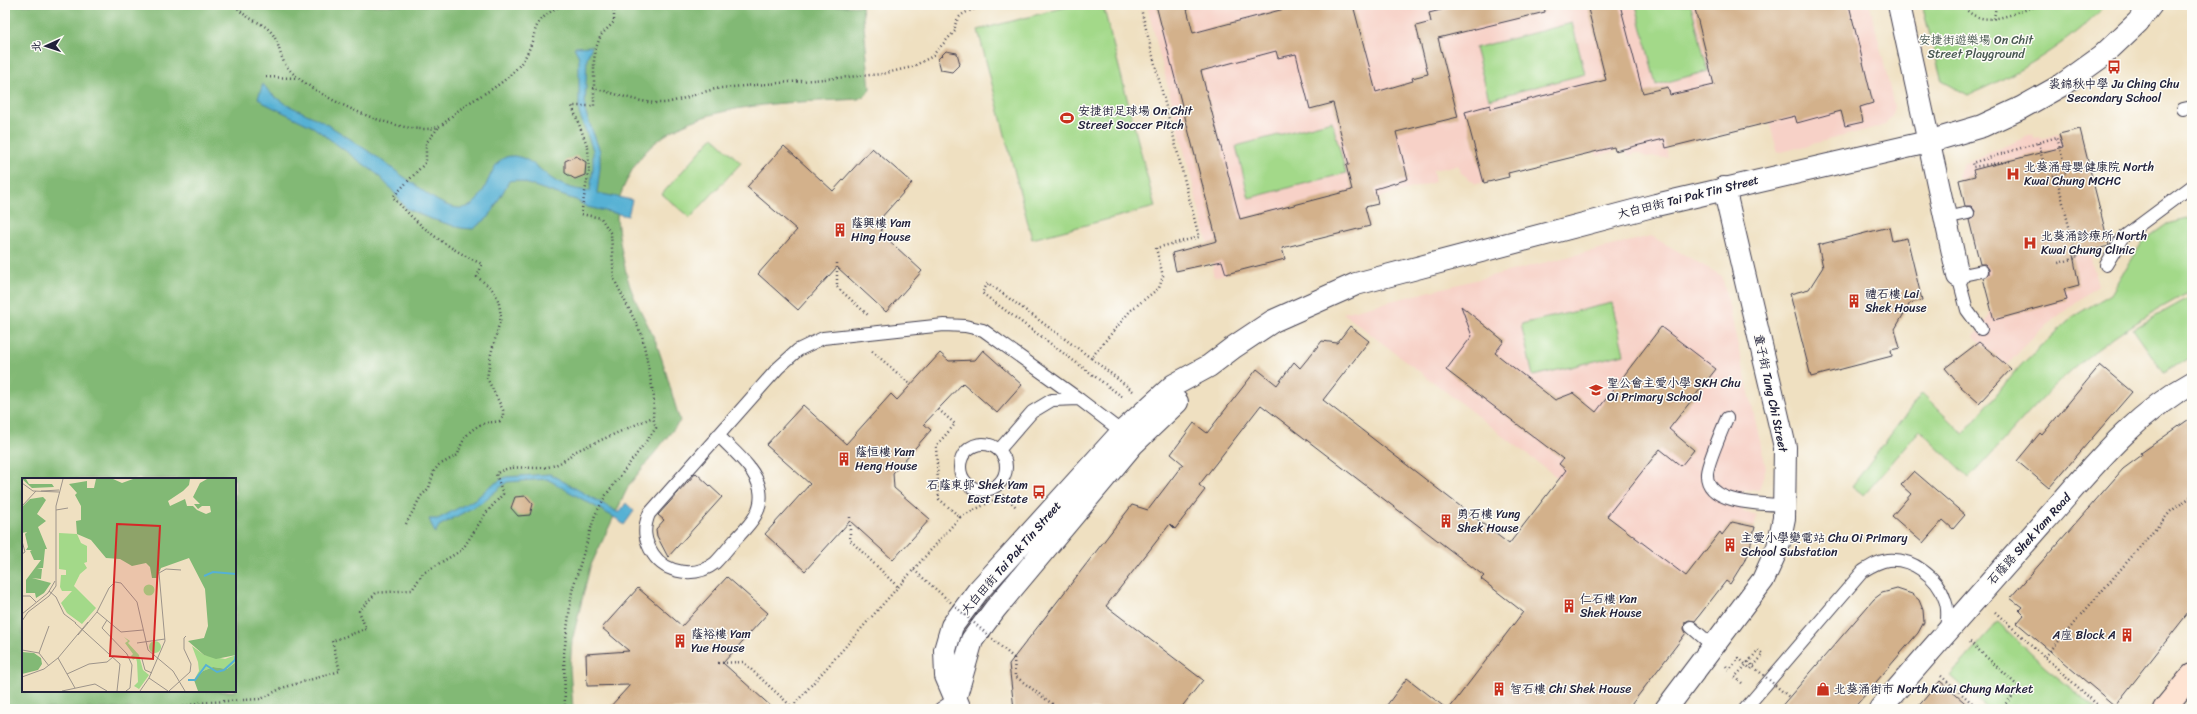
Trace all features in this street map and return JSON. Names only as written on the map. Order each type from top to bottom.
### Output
[{"type":"main road","points":[[2164,709],[2192,675]]},
{"type":"street","points":[[1899,5],[1958,276]]},
{"type":"street","name":"大白田街 Tai Pak Tin Street","points":[[952,706],[946,676],[945,650],[952,626],[978,591],[1122,432],[1174,385],[1209,366],[1234,347],[1274,321],[1356,284],[1724,188],[1928,142],[1982,126],[2021,108],[2062,85],[2101,57],[2138,22],[2151,5]]},
{"type":"street","name":"童子街 Tung Chi Street","points":[[1666,709],[1763,580],[1778,547],[1785,505],[1785,448],[1724,188]]},
{"type":"street","name":"大白田街 Tai Pak Tin Street","points":[[952,706],[972,640],[995,609],[1133,444],[1184,395],[1209,366]]},
{"type":"street","name":"石蔭路 Shek Yam Road","points":[[1880,709],[1946,631],[2112,446],[2160,404],[2192,383]]},
{"type":"lane","points":[[2106,265],[2122,238],[2192,186]]},
{"type":"lane","points":[[1945,218],[1968,213]]},
{"type":"lane","points":[[1981,329],[1967,310],[1958,276],[1982,271]]},
{"type":"lane","points":[[718,435],[752,471],[760,490],[761,503],[753,521],[714,563],[698,571],[684,573],[669,568],[658,561],[645,538],[644,526],[649,514],[718,435],[778,368],[798,350],[823,338],[944,326],[965,326],[983,330],[1122,432]]},
{"type":"lane","points":[[999,450],[1032,412],[1052,400],[1079,399]]},
{"type":"lane","points":[[1727,418],[1707,473],[1709,485],[1716,493],[1743,502],[1785,505]]},
{"type":"lane","points":[[1745,709],[1863,571],[1875,563],[1887,560],[1900,561],[1922,570],[1932,578],[1940,588],[1946,600],[1948,613],[1946,631]]},
{"type":"lane","points":[[1691,627],[1714,647]]},
{"type":"path","points":[[236,5],[244,14],[264,25],[272,33],[286,67],[298,78],[349,108],[383,121],[409,128],[424,129],[439,127]]},
{"type":"path","points":[[406,524],[421,496],[429,488],[431,476],[439,465],[458,455],[461,444],[470,432],[482,424],[500,421],[503,416],[503,410],[487,378],[493,342],[501,317],[495,290],[477,277],[482,264],[459,254],[425,229],[393,197],[426,162],[426,143],[439,127],[475,98],[509,77],[527,56],[537,25],[545,16],[561,5]]},
{"type":"path","points":[[565,709],[564,653],[572,592],[595,515],[606,495],[656,428],[653,417],[654,397],[642,335],[614,279],[611,234],[601,218],[581,214],[589,170],[588,148],[572,110],[572,106],[594,106],[593,88],[596,48],[601,35],[614,22],[614,5]]},
{"type":"path","points":[[593,88],[655,103],[670,102],[702,91],[721,88],[882,74],[912,67],[931,57],[955,31],[954,24],[959,17],[965,12],[991,5]]},
{"type":"path","points":[[1091,358],[1130,310],[1159,288],[1163,276],[1156,248],[1199,238],[1140,5]]},
{"type":"path","points":[[1962,5],[1968,13],[1977,18],[1994,19],[2041,5]]},
{"type":"path","points":[[1994,19],[1996,5]]},
{"type":"path","points":[[266,77],[298,78]]},
{"type":"path","points":[[2010,161],[1973,167],[1972,163],[2057,137],[2066,173],[2048,177],[2049,179]]},
{"type":"path","points":[[2038,143],[2043,161]]},
{"type":"path","points":[[2056,175],[2077,258],[2058,263]]},
{"type":"path","points":[[1125,399],[982,294],[988,283],[1133,390]]},
{"type":"path","points":[[938,409],[955,424],[936,446],[939,499],[960,517]]},
{"type":"path","points":[[176,709],[196,703],[261,699],[282,688],[340,671],[332,641],[366,629],[359,611],[376,593],[412,590],[423,573],[462,550],[486,513],[503,494],[496,474],[504,468],[550,468],[565,462],[574,452],[653,417]]},
{"type":"path","points":[[718,663],[743,662],[792,707],[960,517],[1004,495],[1017,508]]},
{"type":"path","points":[[2045,657],[2171,511],[2192,496]]},
{"type":"path","points":[[850,517],[850,540],[898,587]]},
{"type":"path","points":[[914,570],[1014,658],[1015,676],[1059,709]]},
{"type":"path","points":[[1995,612],[2102,709]]},
{"type":"path","points":[[1970,642],[2020,688],[2001,709]]},
{"type":"path","points":[[1725,666],[1729,670],[1739,658],[1751,670],[1754,665],[1763,655],[1758,650],[1748,662],[1754,667],[1789,698]]},
{"type":"path","points":[[1742,683],[1735,676],[1746,665]]},
{"type":"path","points":[[1941,676],[1979,709]]},
{"type":"shaded area","points":[[1147,5],[1870,5],[1894,106],[1892,116],[1885,125],[1778,153],[1769,122],[1666,148],[1669,158],[1647,157],[1636,153],[1628,156],[1625,148],[1597,156],[1596,151],[1508,173],[1509,177],[1476,184],[1460,172],[1458,165],[1433,170],[1435,182],[1377,198],[1378,204],[1365,207],[1370,226],[1282,248],[1285,259],[1214,277],[1212,269],[1214,268]]},
{"type":"shaded area","name":"北葵涌診療所 North Kwai Chung Clinic","points":[[2033,134],[2034,138],[2040,137],[2041,139],[2059,134],[2098,285],[2039,331],[2007,365],[1974,337],[1988,318],[1991,308],[1958,175],[1963,164]]},
{"type":"shaded area","name":"聖公會主愛小學 SKH Chu Oi Primary School","points":[[1651,236],[1722,276],[1766,467],[1759,490],[1743,490],[1743,512],[1757,515],[1748,555],[1730,584],[1717,574],[1704,590],[1343,313]]},
{"type":"green space","points":[[5,5],[862,6],[870,89],[866,95],[858,99],[763,105],[730,110],[699,119],[671,132],[647,151],[629,176],[619,199],[617,220],[620,244],[627,276],[633,294],[657,345],[680,421],[629,485],[590,567],[572,641],[570,668],[573,709],[5,709]]},
{"type":"green space","name":"安捷街足球場 On Chit Street Soccer Pitch","points":[[1074,5],[1103,5],[1155,207],[1032,239],[978,30]]},
{"type":"green space","points":[[1636,5],[1691,5],[1708,71],[1656,85]]},
{"type":"green space","name":"安捷街遊樂場 On Chit Street Playground","points":[[1922,5],[2105,5],[2076,32],[2041,57],[2004,78],[1968,95],[1942,81]]},
{"type":"green space","points":[[1572,23],[1585,74],[1489,99],[1475,48]]},
{"type":"green space","points":[[1332,121],[1346,173],[1249,198],[1236,146]]},
{"type":"green space","points":[[713,137],[741,163],[690,218],[662,194]]},
{"type":"green space","points":[[2192,218],[2192,291],[2126,329],[2079,364],[2040,400],[1969,478],[1920,430],[1864,495],[1852,486],[1922,393],[1963,434],[2022,364],[2074,316],[2111,294],[2143,241],[2167,224]]},
{"type":"green space","points":[[2192,296],[2192,356],[2164,373],[2133,329]]},
{"type":"green space","points":[[1612,303],[1624,354],[1533,376],[1521,324]]},
{"type":"green space","points":[[1998,622],[2046,668],[2097,709],[1988,709],[1950,676]]},
{"type":"water","points":[[592,46],[587,58],[585,111],[600,151],[600,168],[597,193],[632,200],[628,216],[587,207],[576,200],[516,180],[509,181],[489,217],[473,229],[461,228],[428,218],[406,208],[377,174],[313,127],[264,103],[258,98],[263,84],[268,91],[282,102],[337,130],[430,196],[456,208],[471,205],[478,199],[498,163],[505,157],[515,156],[522,158],[563,185],[590,191],[593,168],[593,150],[579,113],[579,57],[574,47]]},
{"type":"water","points":[[550,474],[619,513],[626,503],[634,511],[624,525],[617,519],[547,479],[507,482],[481,503],[439,526],[435,533],[429,519],[438,519],[477,498],[490,486],[506,477]]},
{"type":"building","points":[[1156,5],[1186,5],[1193,33],[1284,9],[1283,5],[1353,5],[1376,92],[1413,81],[1412,78],[1428,74],[1416,26],[1431,22],[1429,13],[1460,5],[1544,5],[1545,12],[1438,38],[1458,117],[1396,132],[1408,179],[1375,189],[1378,204],[1365,207],[1370,226],[1282,248],[1285,259],[1226,274],[1222,261],[1176,271],[1172,253],[1217,241]],"holes":[[[1276,51],[1278,58],[1296,54],[1310,109],[1333,103],[1349,165],[1346,165],[1352,190],[1240,219],[1201,71]]]},
{"type":"building","points":[[1587,5],[1620,5],[1643,93],[1668,87],[1670,95],[1714,85],[1694,5],[1849,5],[1873,103],[1860,107],[1863,122],[1845,126],[1841,111],[1797,123],[1795,116],[1666,148],[1664,139],[1615,151],[1614,147],[1508,173],[1509,177],[1484,183],[1465,112],[1490,105],[1490,109],[1606,80]]},
{"type":"building","points":[[946,51],[957,53],[960,64],[952,72],[941,70],[938,59]]},
{"type":"building","name":"北葵涌診療所 North Kwai Chung Clinic","points":[[2080,129],[2109,246],[2073,255],[2079,285],[2064,289],[2067,300],[1994,320],[1983,278],[1989,274],[1989,269],[1985,264],[1980,264],[1969,220],[1973,218],[1975,211],[1971,206],[1965,206],[1959,180],[1975,176],[1973,170],[2063,147],[2059,134]]},
{"type":"building","name":"蔭興樓 Yam Hing House","points":[[784,146],[833,191],[872,148],[912,183],[880,219],[882,234],[922,271],[886,312],[837,267],[798,310],[758,274],[797,230],[747,187]]},
{"type":"building","points":[[576,156],[586,162],[585,175],[575,179],[565,173],[565,161]]},
{"type":"building","name":"禮石樓 Lai Shek House","points":[[1889,227],[1892,241],[1907,238],[1922,300],[1910,303],[1895,329],[1900,348],[1891,350],[1892,356],[1811,377],[1790,294],[1809,289],[1823,267],[1818,245]]},
{"type":"building","points":[[1461,306],[1504,341],[1495,353],[1555,400],[1573,393],[1596,412],[1661,327],[1716,369],[1669,429],[1694,450],[1681,466],[1660,449],[1607,516],[1686,576],[1720,532],[1722,535],[1732,522],[1755,527],[1748,555],[1730,584],[1726,581],[1695,621],[1689,620],[1685,622],[1684,629],[1686,633],[1628,709],[1449,709],[1523,612],[1481,579],[1484,576],[1261,405],[1199,485],[1205,490],[1175,529],[1170,524],[1106,606],[1203,680],[1180,709],[1014,709],[1009,664],[1132,505],[1148,510],[1183,464],[1171,454],[1194,423],[1207,433],[1257,369],[1277,385],[1294,362],[1300,368],[1322,341],[1337,343],[1350,326],[1369,341],[1323,400],[1509,544],[1566,470],[1559,464],[1563,459],[1446,370],[1472,336]]},
{"type":"building","points":[[1979,342],[2011,369],[1979,403],[1960,386],[1945,368]]},
{"type":"building","name":"蔭恒樓 Yam Heng House","points":[[983,350],[1022,385],[997,413],[963,383],[924,424],[931,430],[893,473],[894,488],[930,519],[893,560],[850,521],[805,571],[765,534],[810,484],[766,445],[803,405],[846,444],[891,394],[897,400],[940,353],[949,361],[975,360]]},
{"type":"building","points":[[2100,365],[2132,392],[2049,488],[2017,461],[2040,433],[2042,435]]},
{"type":"building","points":[[2192,417],[2192,608],[2115,706],[2017,623],[2024,615],[2019,610],[2022,607],[2010,598],[2123,469],[2142,455],[2141,453]]},
{"type":"building","points":[[1914,471],[1965,515],[1953,529],[1943,520],[1923,543],[1892,516],[1911,494],[1901,485]]},
{"type":"building","points":[[696,473],[722,497],[668,557],[657,536],[656,529],[664,520],[658,515]]},
{"type":"building","points":[[526,496],[533,504],[530,515],[518,516],[511,508],[515,497]]},
{"type":"building","name":"蔭裕樓 Yam Yue House","points":[[727,577],[768,613],[723,663],[774,709],[608,709],[630,685],[587,686],[586,654],[629,651],[602,628],[638,588],[682,626]]},
{"type":"building","points":[[1897,589],[1912,594],[1919,600],[1923,610],[1924,622],[1918,633],[1853,709],[1779,709],[1874,599],[1882,593]]},
{"type":"building","points":[[1407,678],[1447,709],[1384,709]]},
{"type":"building","points":[[1940,681],[1972,709],[1916,709]]},
{"type":"place","name":"裘錦秋中學 Ju Ching Chu Secondary School","points":[[2114,67]]},
{"type":"place","name":"安捷街足球場 On Chit Street Soccer Pitch","points":[[1067,118]]},
{"type":"place","name":"北葵涌母嬰健康院 North Kwai Chung MCHC","points":[[2013,174]]},
{"type":"place","name":"蔭興樓 Yam Hing House","points":[[840,230]]},
{"type":"place","name":"北葵涌診療所 North Kwai Chung Clinic","points":[[2030,243]]},
{"type":"place","name":"禮石樓 Lai Shek House","points":[[1854,301]]},
{"type":"place","name":"聖公會主愛小學 SKH Chu Oi Primary School","points":[[1596,390]]},
{"type":"place","name":"蔭恒樓 Yam Heng House","points":[[844,459]]},
{"type":"place","name":"石蔭東邨 Shek Yam East Estate","points":[[1039,492]]},
{"type":"place","name":"勇石樓 Yung Shek House","points":[[1446,521]]},
{"type":"place","name":"主愛小學變電站 Chu Oi Primary School Substation","points":[[1730,545]]},
{"type":"place","name":"仁石樓 Yan Shek House","points":[[1569,606]]},
{"type":"place","name":"A座 Block A","points":[[2127,635]]},
{"type":"place","name":"蔭裕樓 Yam Yue House","points":[[680,641]]},
{"type":"place","name":"智石樓 Chi Shek House","points":[[1499,689]]},
{"type":"place","name":"北葵涌街市 North Kwai Chung Market","points":[[1823,689]]}]
